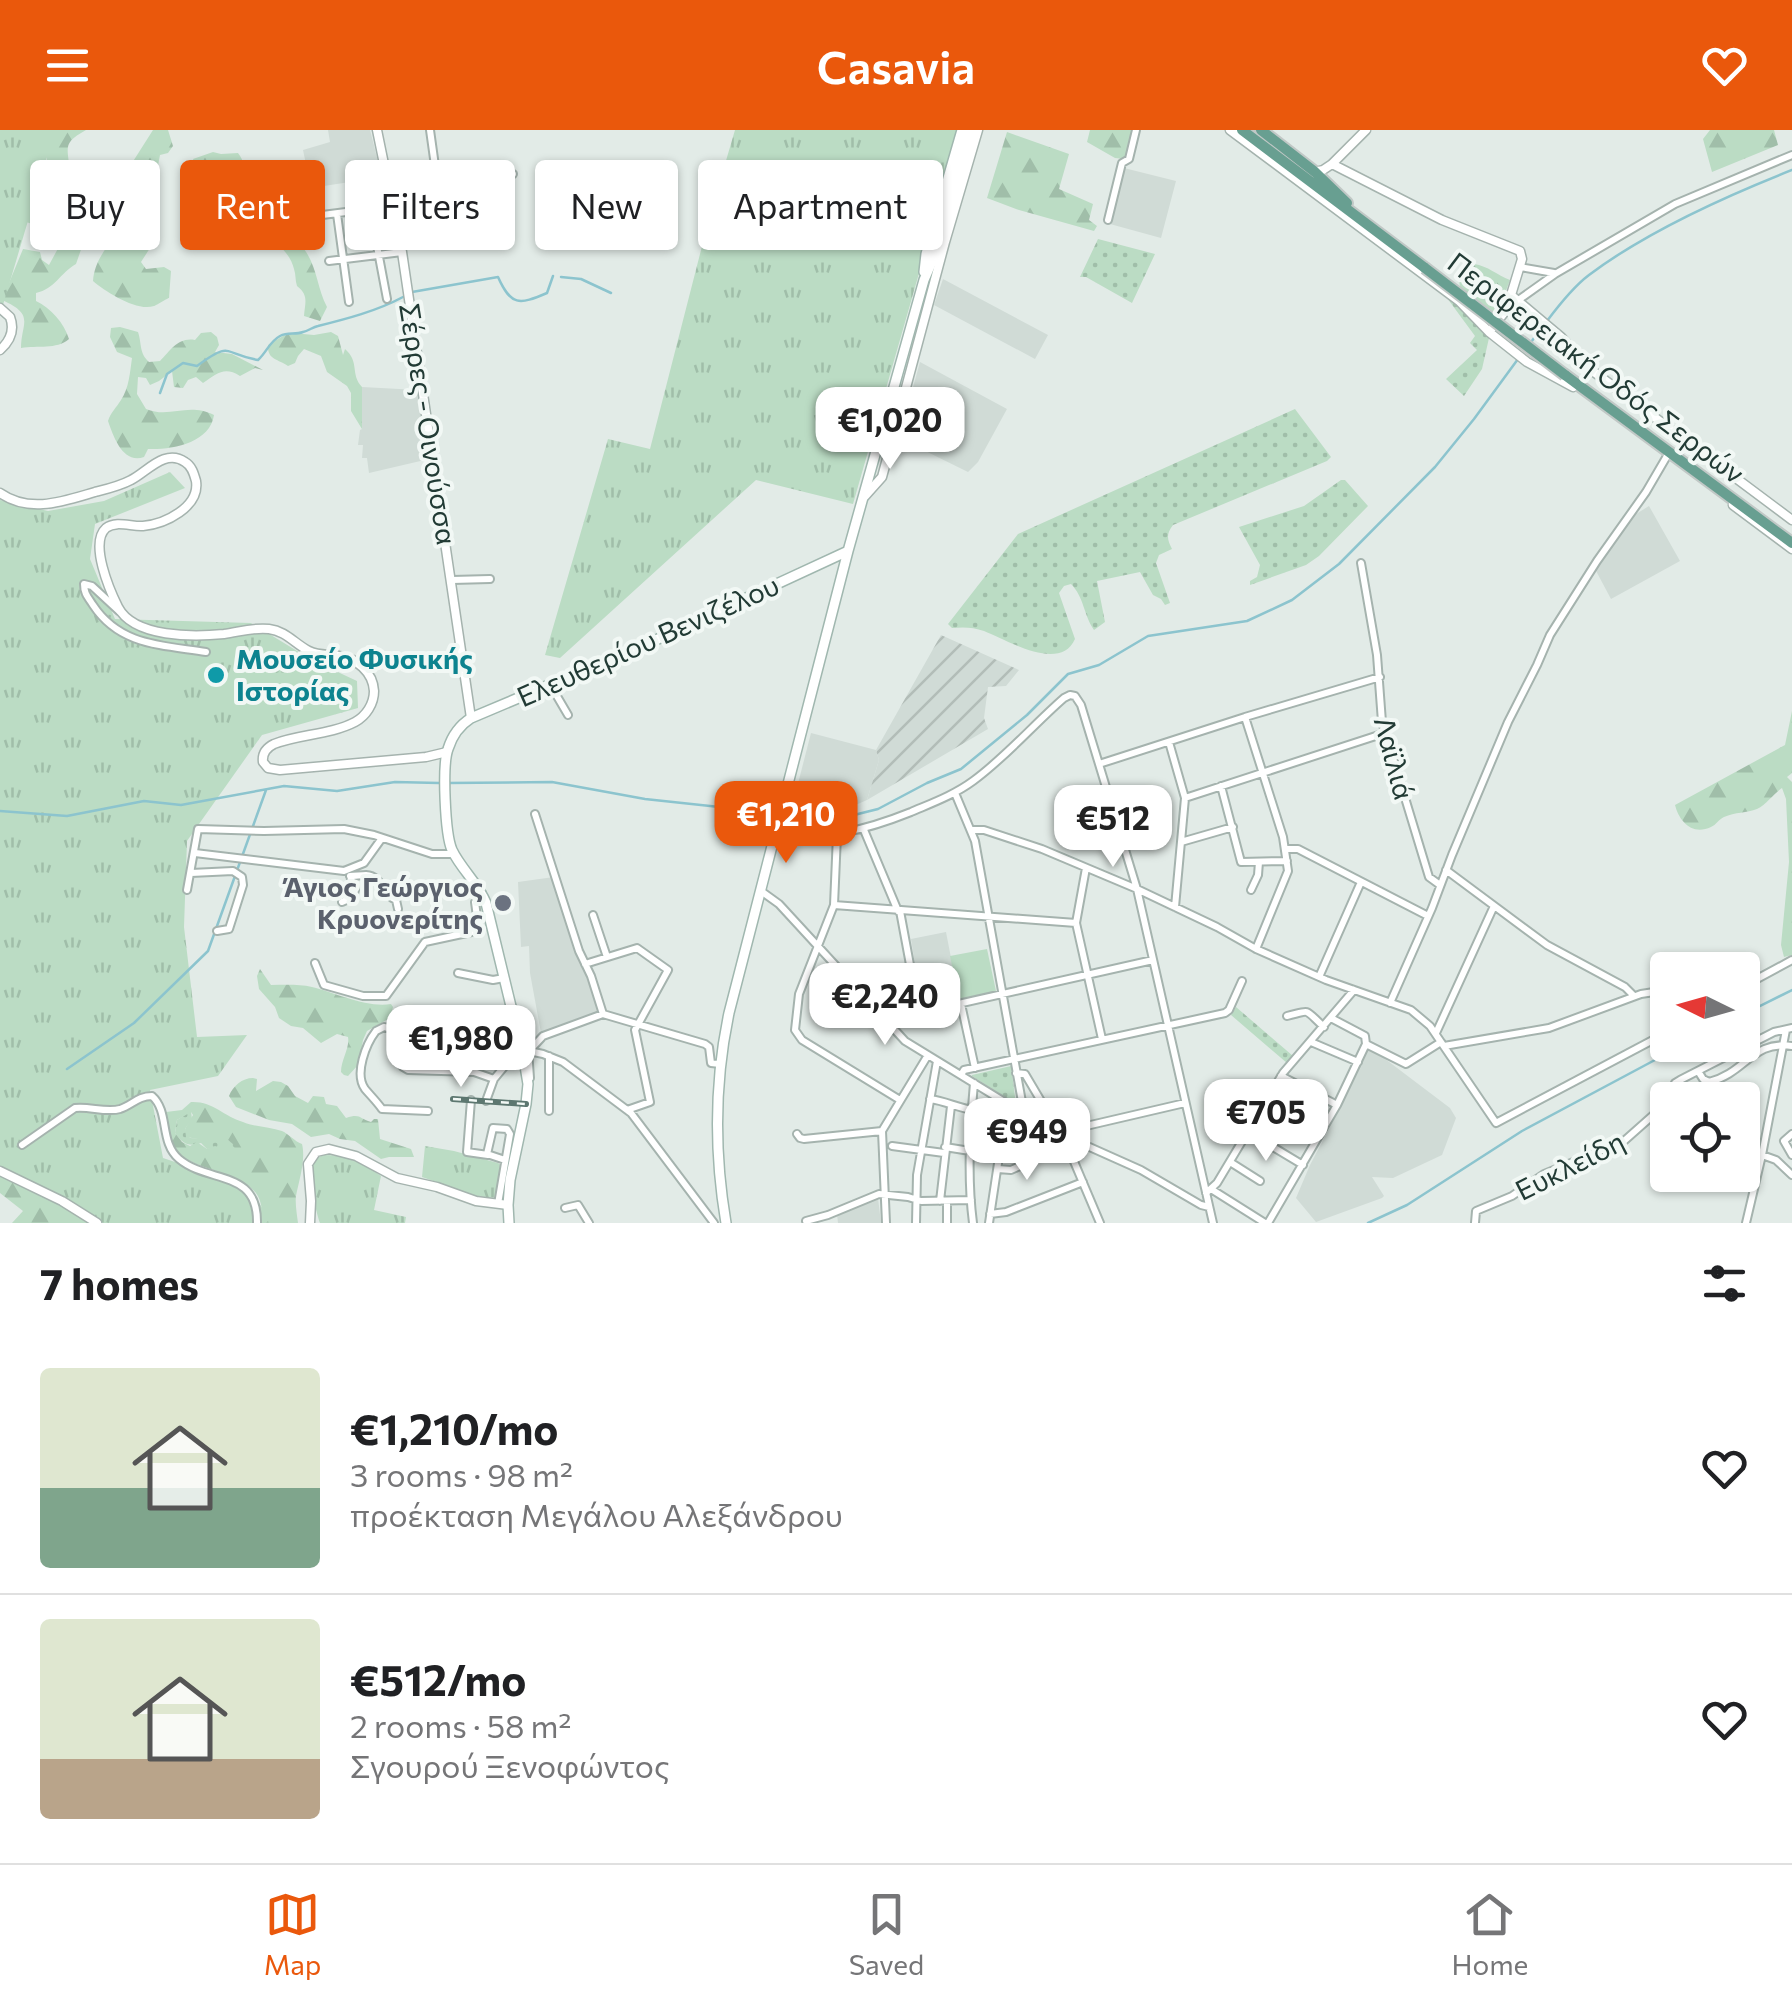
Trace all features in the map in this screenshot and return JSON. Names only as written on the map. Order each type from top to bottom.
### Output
[{"type":"main road","points":[[924,280],[926,254],[962,130]]},
{"type":"main road","points":[[726,1223],[716,1139],[727,1020],[848,551],[970,130]]},
{"type":"main road","name":"Περιφερειακή Οδός Σερρών","points":[[1242,130],[1792,547]]},
{"type":"main road","name":"Περιφερειακή Οδός Σερρών","points":[[1262,130],[1315,172],[1373,228]]},
{"type":"main road","points":[[946,242],[950,200]]},
{"type":"main road","name":"Ελευθερίου Βενιζέλου","points":[[471,718],[551,686],[848,551]]},
{"type":"main road","points":[[471,718],[458,731],[446,756],[448,837],[454,854],[482,893],[526,1055],[526,1104],[503,1204],[509,1223]]},
{"type":"street","name":"Σέρρες - Οινούσσα","points":[[376,130],[383,160]]},
{"type":"street","points":[[430,130],[434,160]]},
{"type":"street","points":[[863,498],[882,477],[978,130]]},
{"type":"street","points":[[1108,220],[1122,164],[1128,158],[1136,130]]},
{"type":"street","points":[[1230,130],[1459,300],[1527,362],[1580,392],[1792,547]]},
{"type":"street","points":[[1315,172],[1328,168],[1366,130]]},
{"type":"street","points":[[1514,298],[1675,204],[1792,155]]},
{"type":"street","points":[[1332,164],[1442,220],[1520,250],[1514,298],[1490,332]]},
{"type":"street","points":[[325,215],[345,212]]},
{"type":"street","points":[[337,213],[349,302]]},
{"type":"street","points":[[377,250],[386,299]]},
{"type":"street","name":"Σέρρες - Οινούσσα","points":[[402,252],[471,718]]},
{"type":"street","points":[[328,262],[402,252]]},
{"type":"street","points":[[1520,267],[1556,274]]},
{"type":"street","points":[[1514,298],[1562,337],[1590,370],[1792,520]]},
{"type":"street","points":[[0,308],[10,317],[12,329],[0,350]]},
{"type":"street","points":[[1390,1002],[1508,722],[1551,632],[1667,456]]},
{"type":"street","points":[[0,493],[23,503],[56,503],[130,481],[168,458],[188,464],[196,479],[196,489],[186,508],[152,524],[114,525],[102,534],[100,557],[120,611]]},
{"type":"street","name":"Λαϊλιά","points":[[1361,563],[1385,733],[1429,877],[1440,885]]},
{"type":"street","points":[[452,580],[490,579]]},
{"type":"street","points":[[206,652],[123,634],[100,616],[83,591],[84,584],[92,586],[136,624],[162,633],[274,630],[312,653],[343,656],[363,668],[374,691],[366,713],[346,726],[274,744],[262,758],[271,770],[446,756]]},
{"type":"street","points":[[1099,764],[1380,678]]},
{"type":"street","points":[[551,686],[568,714]]},
{"type":"street","points":[[776,829],[805,836],[864,830],[955,792],[1006,754],[1066,696],[1074,696],[1079,701],[1137,889],[1214,1223]]},
{"type":"street","points":[[1246,717],[1288,861],[1287,878],[1256,949]]},
{"type":"street","points":[[1185,798],[1385,733]]},
{"type":"street","points":[[1168,742],[1185,798],[1175,907]]},
{"type":"street","points":[[1221,786],[1242,862],[1288,861]]},
{"type":"street","points":[[955,792],[972,830],[1024,1114]]},
{"type":"street","points":[[535,814],[603,1014]]},
{"type":"street","points":[[1181,842],[1233,827]]},
{"type":"street","points":[[187,890],[198,829],[344,829],[432,854],[454,854]]},
{"type":"street","points":[[864,830],[899,911],[919,1013]]},
{"type":"street","points":[[972,830],[1035,847],[1137,889],[1256,949],[1418,1014],[1495,1122],[1500,1123],[1650,1041]]},
{"type":"street","points":[[837,835],[834,905],[799,994],[796,1033],[900,1100]]},
{"type":"street","points":[[347,874],[364,863],[382,838]]},
{"type":"street","points":[[1286,849],[1298,849],[1429,916]]},
{"type":"street","points":[[195,853],[370,875],[387,897],[396,900],[398,909]]},
{"type":"street","points":[[233,870],[236,857]]},
{"type":"street","points":[[1251,890],[1259,862]]},
{"type":"street","points":[[1086,868],[1076,923],[1102,1039]]},
{"type":"street","points":[[190,873],[233,870],[241,875],[243,885],[229,929],[216,931]]},
{"type":"street","points":[[1446,870],[1547,945],[1625,987],[1634,996]]},
{"type":"street","points":[[342,902],[354,893],[347,874]]},
{"type":"street","points":[[1319,977],[1361,882]]},
{"type":"street","points":[[760,890],[778,904],[905,1041],[1062,1136],[1132,1166],[1209,1207]]},
{"type":"street","points":[[476,931],[475,902],[482,893]]},
{"type":"street","points":[[834,905],[1076,923]]},
{"type":"street","points":[[1440,1041],[1494,906]]},
{"type":"street","points":[[315,963],[324,985],[363,996],[388,996],[426,942],[476,931],[489,915]]},
{"type":"street","points":[[593,916],[607,957]]},
{"type":"street","points":[[585,964],[636,948],[668,970],[635,1032],[650,1101],[627,1110]]},
{"type":"street","points":[[888,1024],[919,1013],[1153,960]]},
{"type":"street","points":[[1760,977],[1792,960]]},
{"type":"street","points":[[458,973],[493,980],[504,978]]},
{"type":"street","points":[[384,982],[398,977]]},
{"type":"street","points":[[961,1076],[964,1070],[1228,1012],[1242,981]]},
{"type":"street","points":[[1209,1191],[1281,1076],[1354,990]]},
{"type":"street","points":[[1366,1044],[1406,1064],[1440,1041],[1549,1028],[1650,992]]},
{"type":"street","points":[[961,1004],[975,1068]]},
{"type":"street","points":[[511,1006],[518,1016],[526,1055]]},
{"type":"street","points":[[1287,1016],[1305,1010],[1324,1027]]},
{"type":"street","points":[[486,1101],[494,1078],[509,1062],[526,1055],[544,1036],[603,1014],[708,1045],[711,1064],[720,1064]]},
{"type":"street","points":[[1209,1191],[1264,1222],[1303,1165],[1366,1044],[1365,1036],[1331,1018]]},
{"type":"street","points":[[428,1111],[382,1109],[363,1086],[364,1060],[376,1031],[386,1028],[411,1034],[517,1032]]},
{"type":"street","points":[[1746,1223],[1782,1044],[1789,1029]]},
{"type":"street","name":"Ευκλείδη","points":[[1676,1082],[1774,1032],[1789,1029]]},
{"type":"street","points":[[1310,1042],[1358,1062]]},
{"type":"street","points":[[1698,1071],[1709,1082],[1720,1080],[1736,1072],[1758,1050],[1771,1044],[1792,1046]]},
{"type":"street","points":[[494,1078],[474,1072],[410,1070],[402,1062],[408,1055],[463,1052],[509,1062]]},
{"type":"street","points":[[526,1055],[549,1056],[573,1068],[627,1110],[714,1223]]},
{"type":"street","points":[[886,1223],[882,1130],[928,1055]]},
{"type":"street","points":[[549,1056],[549,1111]]},
{"type":"street","points":[[916,1223],[916,1179],[937,1060]]},
{"type":"street","points":[[1016,1073],[1025,1074],[1062,1136],[1100,1223]]},
{"type":"street","points":[[1281,1076],[1337,1105]]},
{"type":"street","points":[[974,1084],[970,1151],[974,1223]]},
{"type":"street","points":[[22,1144],[75,1108],[117,1110],[138,1098],[152,1096],[159,1103],[170,1150],[192,1166],[241,1185],[255,1204],[257,1223]]},
{"type":"street","points":[[930,1099],[972,1110]]},
{"type":"street","points":[[471,1100],[467,1152],[505,1160]]},
{"type":"street","points":[[1062,1136],[1069,1130],[1185,1103]]},
{"type":"street","points":[[989,1223],[1009,1105]]},
{"type":"street","points":[[948,1223],[943,1201],[944,1150],[951,1106]]},
{"type":"street","name":"Ευκλείδη","points":[[1475,1223],[1477,1210],[1512,1196],[1548,1172],[1630,1138],[1650,1119]]},
{"type":"street","points":[[310,1223],[308,1166],[315,1154],[326,1149],[351,1154],[397,1178],[476,1201],[503,1204],[510,1136],[507,1129],[493,1128],[488,1156]]},
{"type":"street","points":[[797,1134],[804,1139],[882,1130]]},
{"type":"street","points":[[1248,1132],[1303,1165]]},
{"type":"street","points":[[1792,1134],[1784,1142],[1792,1155]]},
{"type":"street","points":[[892,1146],[970,1151]]},
{"type":"street","points":[[998,1169],[1020,1166],[1022,1152]]},
{"type":"street","points":[[1762,1154],[1790,1170]]},
{"type":"street","points":[[1230,1162],[1260,1181]]},
{"type":"street","points":[[0,1170],[96,1223]]},
{"type":"street","points":[[990,1214],[1006,1212],[1083,1182]]},
{"type":"street","points":[[806,1221],[877,1194],[916,1200],[971,1200]]},
{"type":"street","points":[[565,1208],[578,1205],[588,1223]]},
{"type":"shaded area","points":[[328,130],[370,130],[378,160],[345,160],[345,183],[325,186],[325,160],[305,160],[303,150],[330,142]]},
{"type":"shaded area","points":[[1124,168],[1176,181],[1161,238],[1110,224]]},
{"type":"shaded area","points":[[943,279],[1048,335],[1035,359],[934,305]]},
{"type":"shaded area","points":[[920,362],[1007,409],[978,462],[968,472],[899,438]]},
{"type":"shaded area","points":[[362,387],[418,390],[429,459],[369,473],[367,458],[362,458],[363,445],[358,445]]},
{"type":"shaded area","points":[[1649,506],[1680,561],[1611,599],[1595,569],[1636,514]]},
{"type":"shaded area","points":[[941,635],[1019,670],[1006,686],[988,687],[984,718],[988,729],[867,800],[879,760],[876,750]]},
{"type":"shaded area","points":[[811,733],[876,750],[879,760],[867,800],[844,810],[793,803]]},
{"type":"shaded area","points":[[554,877],[598,1012],[541,1033],[529,946],[521,947],[518,882]]},
{"type":"shaded area","points":[[946,932],[958,994],[921,1002],[911,939]]},
{"type":"shaded area","points":[[1368,1046],[1450,1108],[1456,1118],[1442,1155],[1393,1178],[1372,1177],[1382,1198],[1316,1222],[1296,1198]]},
{"type":"shaded area","points":[[878,1198],[881,1223],[838,1223],[837,1214]]},
{"type":"green space","points":[[0,130],[55,130],[46,160],[30,160],[30,214],[0,315]]},
{"type":"green space","points":[[38,130],[86,130],[68,146],[69,160],[47,159]]},
{"type":"green space","points":[[153,130],[168,130],[173,146],[168,153],[160,155],[159,160],[134,160]]},
{"type":"green space","points":[[735,130],[960,130],[943,189],[943,160],[726,160]]},
{"type":"green space","points":[[1090,130],[1134,130],[1124,159],[1087,142]]},
{"type":"green space","points":[[1710,130],[1774,130],[1778,145],[1712,172],[1703,139]]},
{"type":"green space","points":[[1007,132],[1069,154],[1059,189],[1093,204],[1089,220],[1097,226],[1094,231],[987,198]]},
{"type":"green space","points":[[213,152],[238,153],[242,160],[193,160]]},
{"type":"green space","points":[[1098,239],[1155,254],[1132,303],[1080,277]]},
{"type":"green space","points":[[23,249],[40,252],[49,265],[57,250],[81,250],[76,264],[36,293],[36,301],[56,317],[69,339],[53,346],[21,348],[23,315],[2,300]]},
{"type":"green space","points":[[106,250],[149,250],[141,262],[146,269],[164,267],[171,271],[169,298],[154,306],[131,304],[93,281]]},
{"type":"green space","points":[[284,250],[304,250],[327,307],[320,321],[304,316],[305,296],[297,286]]},
{"type":"green space","points":[[701,250],[926,250],[853,504],[756,480],[560,658],[545,655],[608,439],[650,449]]},
{"type":"green space","points":[[1474,264],[1510,280],[1495,313],[1460,288],[1459,278]]},
{"type":"green space","points":[[1447,298],[1461,307],[1489,338],[1482,369],[1464,396],[1446,379],[1477,350],[1470,343],[1475,336]]},
{"type":"green space","points":[[111,328],[138,332],[142,352],[149,362],[160,361],[179,342],[211,332],[219,345],[215,352],[232,354],[263,370],[255,368],[240,376],[225,371],[203,383],[196,377],[183,388],[174,387],[172,371],[150,385],[146,378],[138,377],[137,394],[146,409],[195,410],[214,415],[205,432],[188,443],[148,449],[144,457],[130,457],[120,448],[108,421],[126,390],[132,358],[117,352],[110,337]]},
{"type":"green space","points":[[331,332],[338,336],[343,355],[345,349],[352,359],[362,387],[362,429],[351,411],[351,393],[327,372],[321,356],[304,349],[295,363],[288,366],[269,354],[268,345],[283,336]]},
{"type":"green space","points":[[1295,409],[1331,457],[1173,525],[1168,537],[1172,549],[1159,555],[1156,563],[1170,603],[1165,605],[1153,595],[1140,572],[1097,581],[1105,622],[1094,630],[1075,589],[1071,584],[1064,586],[1059,593],[1075,639],[1068,649],[1058,653],[1032,651],[980,630],[952,628],[948,624],[1018,534]]},
{"type":"green space","points":[[170,472],[185,488],[95,524],[90,559],[115,619],[251,623],[312,660],[357,681],[358,708],[262,735],[187,841],[184,927],[197,1037],[247,1035],[218,1076],[150,1090],[163,1158],[250,1187],[269,1220],[266,1223],[103,1223],[0,1171],[0,500],[48,511],[104,501]]},
{"type":"green space","points":[[1341,480],[1368,506],[1306,565],[1250,585],[1260,565],[1239,527],[1304,506]]},
{"type":"green space","points":[[1792,711],[1792,773],[1787,777],[1792,782],[1792,955],[1784,957],[1781,945],[1789,862],[1782,788],[1757,809],[1728,815],[1713,826],[1698,830],[1687,825],[1675,805],[1785,745]]},
{"type":"green space","points":[[987,949],[996,991],[959,999],[950,956]]},
{"type":"green space","points":[[260,969],[271,985],[307,986],[362,1002],[391,1004],[390,1018],[367,1031],[359,1064],[348,1076],[344,1075],[341,1068],[348,1037],[337,1034],[321,1043],[303,1028],[279,1018],[259,989]]},
{"type":"green space","points":[[1236,1007],[1293,1056],[1287,1063],[1231,1015]]},
{"type":"green space","points":[[1011,1066],[1016,1104],[972,1076],[972,1075]]},
{"type":"green space","points":[[257,1079],[256,1091],[273,1081],[281,1082],[308,1103],[313,1096],[324,1097],[326,1104],[337,1106],[346,1118],[357,1116],[371,1122],[378,1119],[380,1139],[411,1149],[414,1157],[381,1159],[355,1141],[329,1134],[311,1137],[292,1124],[236,1107],[229,1096],[231,1092],[242,1081]]},
{"type":"green space","points":[[191,1102],[206,1104],[248,1124],[282,1131],[302,1144],[303,1163],[296,1199],[298,1223],[261,1223],[260,1201],[250,1186],[178,1153],[167,1136],[166,1112],[182,1110]],"holes":[[[191,1112],[185,1129],[186,1137],[228,1140],[235,1152],[182,1142],[175,1133],[177,1120]]]},
{"type":"green space","points":[[191,1111],[192,1119],[185,1129],[190,1138],[228,1140],[235,1145],[235,1153],[181,1140],[175,1133],[177,1120]]},
{"type":"green space","points":[[425,1146],[498,1163],[502,1166],[496,1198],[476,1196],[422,1177]]},
{"type":"green space","points":[[324,1155],[354,1161],[381,1176],[374,1210],[406,1217],[405,1223],[320,1223],[311,1170],[315,1159]]},
{"type":"green space","points":[[0,1174],[91,1223],[12,1223],[23,1211],[0,1193]]},
{"type":"waterway","points":[[1547,321],[1583,280],[1635,244],[1714,203],[1792,170]]},
{"type":"waterway","points":[[412,292],[498,277],[512,298],[523,301],[547,293],[553,276]]},
{"type":"waterway","points":[[561,277],[581,279],[611,293]]},
{"type":"waterway","points":[[160,393],[167,374],[183,363],[197,366],[222,351],[258,360],[280,336],[361,314],[403,297]]},
{"type":"waterway","points":[[1529,345],[1542,327]]},
{"type":"waterway","points":[[784,817],[834,820],[878,809],[961,769],[1027,715],[1068,674],[1099,665],[1148,636],[1247,621],[1292,600],[1339,564],[1435,467],[1518,359]]},
{"type":"waterway","points":[[0,811],[67,816],[144,801],[181,805],[284,786],[337,791],[395,782],[439,783]]},
{"type":"waterway","points":[[447,783],[552,782],[776,816]]},
{"type":"waterway","points":[[67,1069],[134,1023],[208,951],[266,790]]},
{"type":"waterway","points":[[1760,1006],[1792,990]]},
{"type":"waterway","points":[[1368,1223],[1407,1205],[1522,1131],[1651,1062]]},
{"type":"railway","points":[[453,1099],[526,1104]]},
{"type":"place","name":"Μουσείο Φυσικής Ιστορίας","points":[[216,675]]},
{"type":"place","name":"Άγιος Γεώργιος Κρυονερίτης","points":[[503,903]]}]
